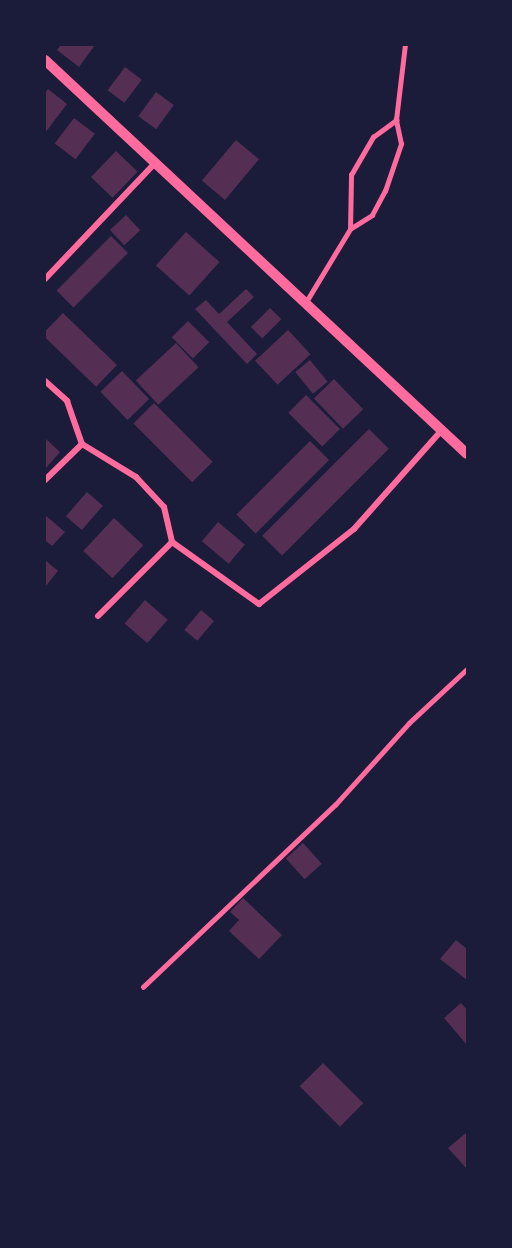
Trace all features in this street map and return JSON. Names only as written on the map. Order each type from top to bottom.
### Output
[{"type":"street","points":[[45,60],[153,165],[467,454]]},
{"type":"street","points":[[45,279],[153,165]]},
{"type":"street","points":[[45,381],[67,401],[82,444],[143,484],[164,507],[172,542],[259,604],[354,529],[441,431]]},
{"type":"street","points":[[45,480],[82,444]]},
{"type":"street","points":[[98,616],[172,542]]},
{"type":"lane","points":[[305,303],[350,229],[372,215],[385,191],[401,144],[396,120],[405,45]]},
{"type":"lane","points":[[350,229],[351,176],[373,136],[396,120]]},
{"type":"lane","points":[[143,987],[335,805],[409,723],[467,669]]},
{"type":"building","points":[[61,45],[95,45],[79,67],[57,50]]},
{"type":"building","points":[[125,67],[142,80],[124,103],[108,90]]},
{"type":"building","points":[[48,89],[67,104],[45,133],[45,93]]},
{"type":"building","points":[[156,92],[174,105],[156,129],[138,116]]},
{"type":"building","points":[[74,118],[95,134],[76,159],[55,144]]},
{"type":"building","points":[[236,140],[259,159],[225,200],[202,181]]},
{"type":"building","points":[[116,151],[138,172],[113,198],[91,177]]},
{"type":"building","points":[[126,215],[140,230],[124,245],[110,230]]},
{"type":"building","points":[[186,232],[219,262],[189,296],[156,265]]},
{"type":"building","points":[[111,236],[128,253],[74,307],[57,290]]},
{"type":"building","points":[[246,289],[254,297],[227,322],[257,354],[247,364],[195,309],[206,300],[219,314]]},
{"type":"building","points":[[270,308],[281,319],[262,338],[251,327]]},
{"type":"building","points":[[63,313],[117,365],[96,387],[45,337],[45,332]]},
{"type":"building","points":[[188,321],[209,342],[193,358],[172,337]]},
{"type":"building","points":[[288,330],[311,354],[278,385],[255,361]]},
{"type":"building","points":[[176,343],[199,367],[158,405],[136,381]]},
{"type":"building","points":[[310,360],[328,382],[313,394],[295,372]]},
{"type":"building","points":[[122,371],[149,399],[128,420],[100,392]]},
{"type":"building","points":[[334,379],[363,409],[343,429],[314,398]]},
{"type":"building","points":[[306,395],[340,429],[322,447],[288,413]]},
{"type":"building","points":[[154,403],[213,462],[192,482],[133,424]]},
{"type":"building","points":[[369,429],[389,449],[282,556],[262,536]]},
{"type":"building","points":[[45,438],[60,452],[45,469]]},
{"type":"building","points":[[310,441],[329,460],[256,534],[236,515]]},
{"type":"building","points":[[87,492],[103,506],[82,530],[66,516]]},
{"type":"building","points":[[45,515],[65,532],[52,546],[45,540]]},
{"type":"building","points":[[114,518],[143,545],[113,578],[83,551]]},
{"type":"building","points":[[218,522],[245,544],[229,564],[202,541]]},
{"type":"building","points":[[45,560],[58,571],[45,587]]},
{"type":"building","points":[[145,600],[168,620],[147,643],[125,623]]},
{"type":"building","points":[[201,610],[214,621],[197,641],[184,630]]},
{"type":"building","points":[[303,843],[322,864],[305,879],[286,858]]},
{"type":"building","points":[[243,898],[282,935],[259,959],[229,931],[239,920],[230,912]]},
{"type":"building","points":[[456,940],[467,949],[467,980],[440,959]]},
{"type":"building","points":[[461,1003],[467,1010],[467,1045],[444,1018]]},
{"type":"building","points":[[323,1063],[363,1103],[340,1127],[300,1086]]},
{"type":"building","points":[[467,1132],[467,1169],[448,1148]]}]
